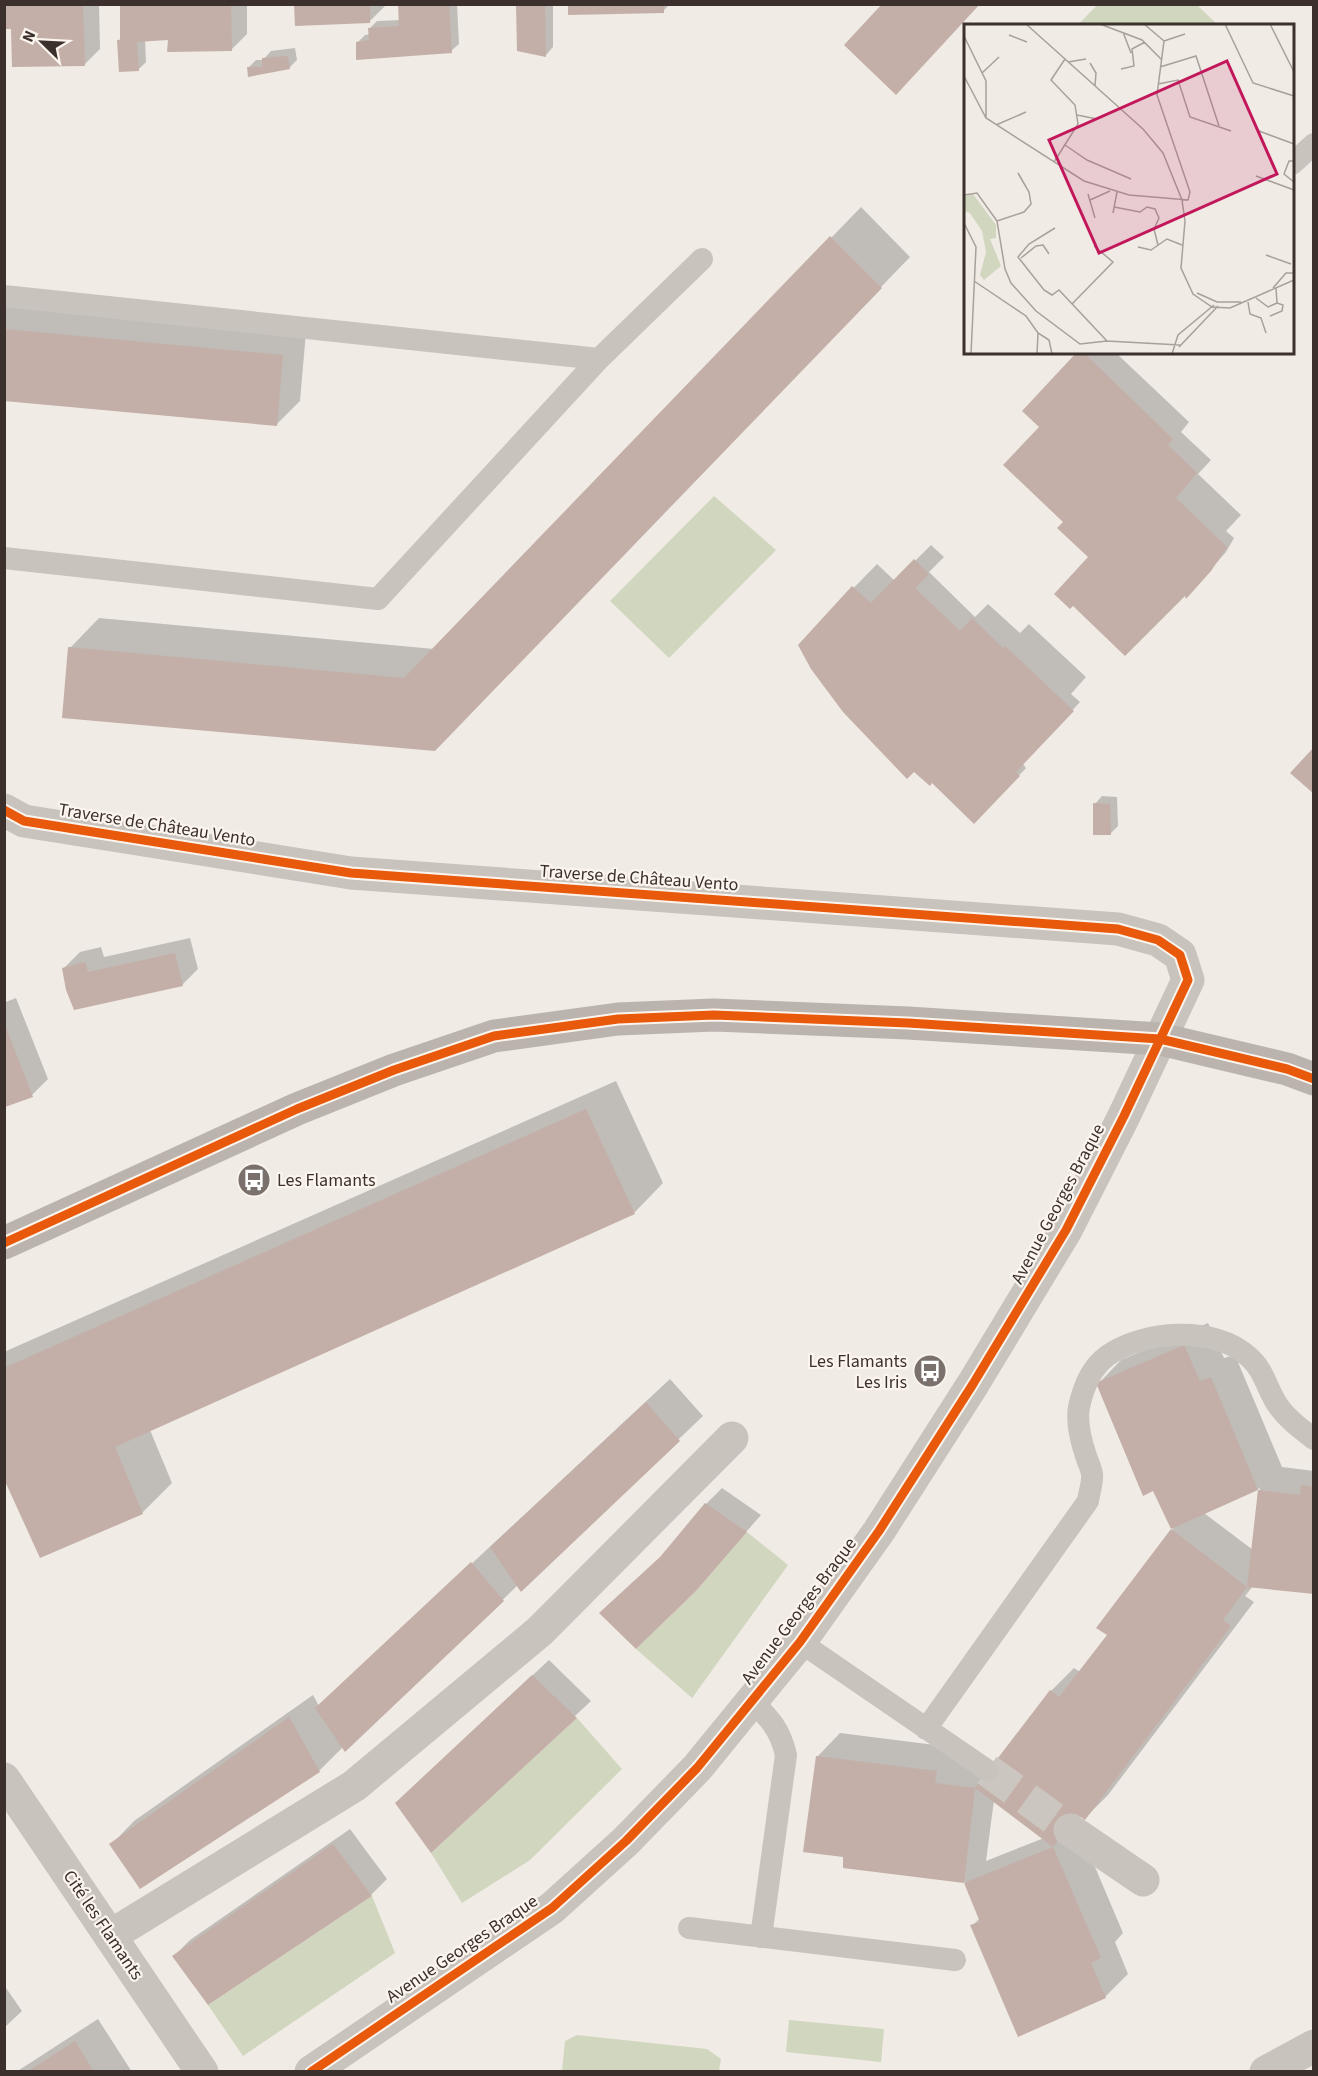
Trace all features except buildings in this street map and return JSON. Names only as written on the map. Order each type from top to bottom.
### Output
[{"type":"main road","points":[[4,1243],[297,1109],[394,1070],[494,1036],[618,1019],[714,1015],[908,1023],[1160,1039],[1287,1069],[1314,1079]]},
{"type":"street","name":"Traverse de Château Vento","points":[[4,810],[24,821],[351,873],[1118,929],[1158,940],[1180,955],[1188,980],[1160,1039]]},
{"type":"street","name":"Avenue Georges Braque","points":[[311,2072],[552,1908],[626,1841],[689,1776],[752,1701],[800,1642],[879,1531],[973,1384],[1066,1230],[1160,1039]]},
{"type":"street","points":[[110,1936],[354,1786],[540,1631],[732,1438]]},
{"type":"street","name":"Cité les Flamants","points":[[4,1779],[202,2072]]},
{"type":"street","points":[[1070,1830],[1143,1880]]},
{"type":"street","points":[[1266,2072],[1314,2046]]},
{"type":"lane","points":[[1294,163],[1314,144]]},
{"type":"lane","points":[[4,558],[378,599],[599,358],[702,260]]},
{"type":"lane","points":[[4,296],[599,358]]},
{"type":"lane","points":[[926,1729],[1088,1501],[1092,1474],[1080,1440],[1078,1410],[1087,1380],[1106,1357],[1129,1345],[1167,1335],[1198,1336],[1228,1344],[1249,1357],[1265,1378],[1277,1404],[1295,1424],[1314,1439]]},
{"type":"lane","points":[[800,1642],[987,1770]]},
{"type":"lane","points":[[752,1701],[770,1719],[782,1736],[786,1755],[761,1936]]},
{"type":"lane","points":[[689,1928],[955,1960]]},
{"type":"green space","points":[[1098,4],[1197,5],[1217,24],[1079,24]]},
{"type":"green space","points":[[714,496],[776,550],[669,658],[610,601]]},
{"type":"green space","points":[[747,1532],[788,1565],[692,1698],[636,1649],[696,1591]]},
{"type":"green space","points":[[577,1718],[622,1769],[530,1860],[462,1903],[431,1853]]},
{"type":"green space","points":[[372,1896],[395,1953],[243,2056],[208,2005]]},
{"type":"green space","points":[[789,2020],[884,2029],[881,2062],[786,2052]]},
{"type":"green space","points":[[577,2035],[707,2049],[721,2059],[719,2071],[562,2071],[565,2041]]},
{"type":"tunnel","points":[[987,1770],[1070,1830]]},
{"type":"cycle path","points":[[4,810],[24,821],[351,873],[1118,929],[1158,940],[1180,955],[1188,980],[1124,1116],[1066,1230],[973,1384],[879,1531],[800,1642],[697,1768],[626,1841],[552,1908],[311,2072]]},
{"type":"cycle path","points":[[4,1243],[297,1109],[394,1070],[494,1036],[618,1019],[714,1015],[908,1023],[1160,1039],[1287,1069],[1314,1079]]},
{"type":"place","name":"Les Flamants","points":[[254,1180]]},
{"type":"place","name":"Les Flamants Les Iris","points":[[930,1371]]}]
